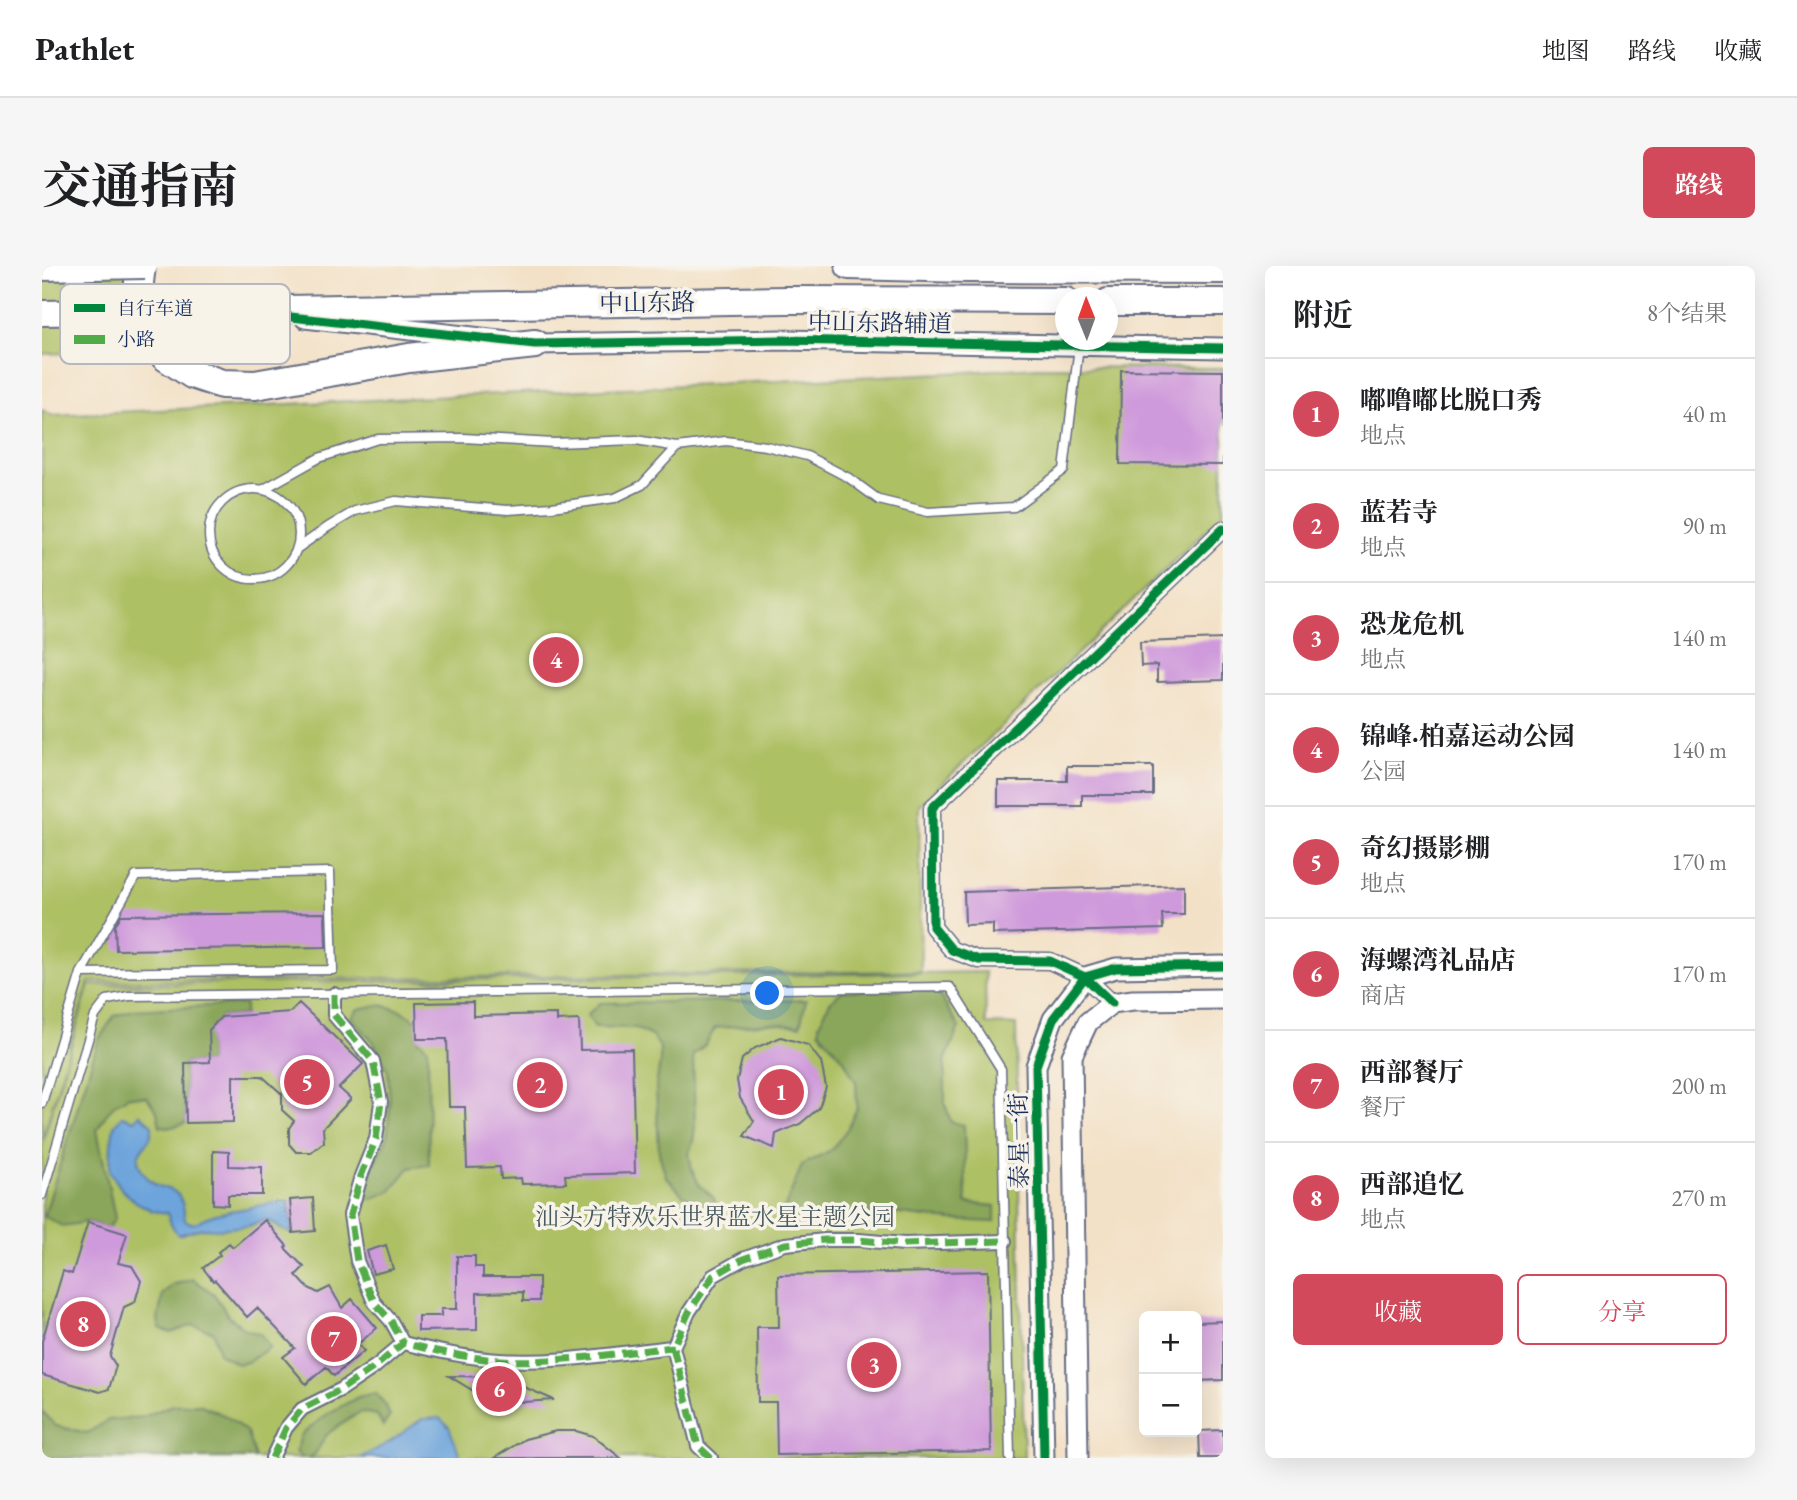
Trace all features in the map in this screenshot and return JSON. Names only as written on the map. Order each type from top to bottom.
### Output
[{"type":"highway","points":[[139,284],[143,266]]},
{"type":"highway","points":[[849,266],[1223,270]]},
{"type":"highway","name":"中山东路","points":[[290,309],[787,300],[1055,301]]},
{"type":"highway","points":[[1118,302],[1223,302]]},
{"type":"highway","points":[[177,364],[191,374],[222,384],[255,385],[409,358],[535,344]]},
{"type":"main road","points":[[42,268],[143,266]]},
{"type":"main road","points":[[42,313],[60,313]]},
{"type":"street","name":"中山东路辅道","points":[[290,317],[535,344],[781,340],[1055,346]]},
{"type":"street","name":"中山东路辅道","points":[[1118,347],[1223,348]]},
{"type":"street","points":[[1112,1003],[1085,977],[1050,961],[979,960],[952,950],[933,927],[932,808],[1223,529]]},
{"type":"street","points":[[1085,977],[1116,968],[1223,966]]},
{"type":"street","name":"泰星一街","points":[[1044,1458],[1036,1066],[1053,1019],[1085,977]]},
{"type":"street","points":[[334,994],[334,1015],[373,1061],[381,1102],[376,1139],[349,1215],[357,1261],[374,1302],[391,1321],[403,1343],[443,1353],[500,1360],[565,1359],[673,1347]]},
{"type":"street","points":[[1078,1458],[1072,1056],[1088,1021],[1112,1003],[1133,1000],[1223,999]]},
{"type":"street","points":[[711,1458],[698,1446],[673,1347],[689,1312],[713,1276],[743,1259],[785,1244],[825,1240],[904,1244],[1005,1241]]},
{"type":"street","points":[[272,1458],[286,1428],[302,1409],[342,1389],[376,1366],[403,1343]]},
{"type":"lane","points":[[262,490],[319,458],[378,439],[463,438],[554,443],[636,440],[677,447],[726,441],[766,446],[807,456],[849,478],[880,500],[928,513],[1014,507],[1064,470],[1079,350]]},
{"type":"lane","points":[[298,548],[355,511],[396,501],[508,510],[615,498],[642,485],[677,447]]},
{"type":"lane","points":[[247,490],[262,490],[276,495],[289,505],[300,533],[298,548],[291,562],[279,572],[251,580],[224,569],[209,544],[209,530],[212,516],[220,504],[232,495],[247,490]]},
{"type":"lane","points":[[42,1103],[81,973],[136,876],[330,872],[333,970],[81,973]]},
{"type":"lane","points":[[42,1195],[95,1016],[107,1000],[129,996],[950,987],[1001,1069],[1010,1458]]},
{"type":"green space","points":[[42,266],[133,266],[134,284],[60,284],[60,353],[42,354]]},
{"type":"green space","points":[[1037,367],[1223,368],[1223,514],[919,806],[921,971],[89,982],[42,1140],[42,410],[52,415]]},
{"type":"green space","name":"汕头方特欢乐世界蓝水星主题公园","points":[[985,972],[986,1024],[1016,1025],[1024,1458],[42,1458],[42,1144],[89,985]]},
{"type":"green space","points":[[917,989],[938,993],[959,1027],[945,1061],[945,1104],[951,1122],[964,1125],[966,1203],[995,1206],[995,1222],[892,1213],[816,1216],[777,1227],[802,1165],[831,1150],[848,1128],[857,1108],[856,1082],[844,1060],[819,1031],[819,1024],[830,1002],[842,991]]},
{"type":"green space","points":[[806,1000],[800,1026],[771,1023],[715,1028],[706,1044],[693,1055],[695,1126],[689,1153],[699,1185],[713,1197],[719,1210],[706,1216],[695,1210],[696,1200],[684,1196],[666,1177],[659,1153],[656,1086],[660,1047],[653,1037],[636,1028],[595,1027],[587,1015],[600,1003]]},
{"type":"green space","points":[[245,1004],[245,1015],[222,1017],[210,1030],[210,1062],[185,1063],[186,1123],[172,1127],[160,1126],[157,1112],[147,1097],[129,1096],[115,1104],[105,1116],[97,1130],[115,1218],[108,1228],[88,1222],[62,1226],[44,1216],[99,1039],[114,1016],[133,1010]]},
{"type":"green space","points":[[380,1005],[400,1010],[417,1021],[417,1039],[428,1048],[429,1165],[409,1168],[390,1192],[362,1202],[373,1165],[387,1139],[390,1103],[388,1071],[373,1041],[351,1018],[358,1009]]},
{"type":"green space","points":[[193,1279],[214,1294],[228,1315],[243,1328],[260,1334],[270,1347],[248,1362],[237,1364],[219,1353],[214,1332],[193,1325],[171,1333],[160,1329],[158,1319],[162,1295],[172,1285]]},
{"type":"green space","points":[[375,1393],[385,1404],[390,1416],[383,1426],[377,1415],[360,1412],[327,1434],[315,1454],[309,1458],[302,1458],[296,1452],[301,1435],[327,1414],[358,1397]]},
{"type":"green space","points":[[199,1404],[226,1416],[247,1432],[255,1458],[42,1458],[42,1411],[56,1426],[87,1433],[109,1420],[143,1417],[172,1405]]},
{"type":"water","points":[[139,1114],[152,1125],[151,1136],[139,1155],[140,1168],[154,1183],[178,1195],[185,1220],[193,1224],[217,1214],[289,1201],[292,1233],[266,1220],[248,1226],[202,1228],[178,1235],[167,1213],[153,1211],[136,1202],[122,1190],[110,1171],[114,1126],[122,1116],[134,1120]]},
{"type":"water","points":[[440,1418],[449,1427],[461,1458],[360,1458],[390,1442],[422,1419]]},
{"type":"building","points":[[1121,370],[1223,371],[1223,465],[1120,464]]},
{"type":"building","points":[[1223,639],[1223,680],[1157,682],[1157,665],[1141,666],[1140,642]]},
{"type":"building","points":[[1067,766],[1153,766],[1153,795],[1082,795],[1082,806],[998,806],[998,781],[1067,781]]},
{"type":"building","points":[[1184,885],[1184,914],[1162,914],[1163,929],[993,934],[993,924],[965,925],[964,892]]},
{"type":"building","points":[[325,913],[326,947],[116,950],[115,926],[121,915]]},
{"type":"building","points":[[473,1002],[473,1016],[557,1014],[557,1021],[579,1020],[580,1050],[632,1049],[635,1173],[565,1175],[566,1183],[522,1184],[521,1178],[501,1179],[500,1167],[467,1168],[465,1107],[449,1107],[447,1039],[417,1039],[416,1003]]},
{"type":"building","points":[[299,1003],[363,1064],[339,1088],[351,1099],[323,1128],[324,1142],[311,1152],[296,1152],[289,1144],[289,1128],[294,1121],[282,1110],[282,1094],[262,1076],[233,1076],[233,1122],[186,1123],[185,1063],[210,1062],[209,1030],[221,1017],[290,1012]]},
{"type":"building","points":[[781,1037],[808,1045],[821,1062],[826,1087],[819,1108],[800,1124],[776,1134],[774,1148],[744,1136],[754,1121],[740,1098],[737,1080],[742,1059],[755,1048]]},
{"type":"building","points":[[213,1151],[229,1152],[229,1166],[262,1167],[262,1195],[228,1195],[228,1205],[213,1204]]},
{"type":"building","points":[[313,1198],[315,1231],[293,1233],[290,1200]]},
{"type":"building","points":[[265,1220],[287,1246],[285,1248],[304,1267],[296,1275],[307,1287],[318,1293],[330,1287],[342,1308],[352,1299],[377,1328],[358,1344],[364,1351],[334,1376],[326,1367],[306,1384],[283,1357],[295,1348],[257,1308],[247,1317],[203,1268],[220,1255],[218,1252],[229,1243],[233,1247]]},
{"type":"building","points":[[88,1222],[127,1234],[118,1263],[132,1266],[141,1281],[135,1302],[124,1307],[110,1356],[116,1366],[109,1389],[100,1392],[42,1375],[42,1341],[63,1271],[72,1274]]},
{"type":"building","points":[[386,1245],[393,1269],[373,1274],[367,1251]]},
{"type":"building","points":[[457,1256],[475,1256],[475,1267],[483,1267],[483,1277],[539,1277],[539,1301],[523,1301],[523,1292],[477,1293],[477,1330],[418,1331],[418,1316],[441,1316],[441,1309],[457,1309]]},
{"type":"building","points":[[988,1271],[991,1451],[777,1455],[776,1402],[758,1402],[757,1327],[779,1327],[778,1275]]},
{"type":"building","points":[[1223,1321],[1223,1380],[1202,1381],[1202,1322]]},
{"type":"building","points":[[449,1376],[501,1377],[554,1400],[524,1402],[482,1396]]},
{"type":"building","points":[[1223,1430],[1223,1458],[1200,1458],[1199,1437],[1202,1437],[1202,1431]]},
{"type":"building","points":[[556,1431],[576,1431],[593,1436],[621,1458],[494,1458],[525,1439]]},
{"type":"marked path","points":[[334,994],[334,1015],[373,1061],[381,1102],[376,1139],[361,1176],[350,1215],[357,1261],[374,1302],[391,1321],[403,1343]]},
{"type":"marked path","points":[[711,1458],[698,1446],[673,1347],[689,1312],[713,1276],[743,1259],[785,1244],[825,1240],[904,1244],[1005,1241]]},
{"type":"marked path","points":[[272,1458],[286,1428],[302,1409],[342,1389],[376,1366],[403,1343],[463,1356],[521,1361],[673,1347]]},
{"type":"cycle path","points":[[290,317],[535,344],[781,340],[1223,348]]},
{"type":"cycle path","points":[[1112,1003],[1085,977],[1050,961],[979,960],[952,950],[933,927],[932,808],[1223,529]]},
{"type":"cycle path","points":[[1044,1458],[1036,1066],[1053,1019],[1085,977],[1116,968],[1223,966]]},
{"type":"place","name":"锦峰·柏嘉运动公园","points":[[556,660]]},
{"type":"place","name":"奇幻摄影棚","points":[[307,1082]]},
{"type":"place","name":"蓝若寺","points":[[540,1085]]},
{"type":"place","name":"嘟噜嘟比脱口秀","points":[[781,1092]]},
{"type":"place","name":"西部追忆","points":[[83,1324]]},
{"type":"place","name":"西部餐厅","points":[[334,1339]]},
{"type":"place","name":"恐龙危机","points":[[874,1365]]},
{"type":"place","name":"海螺湾礼品店","points":[[499,1389]]}]
